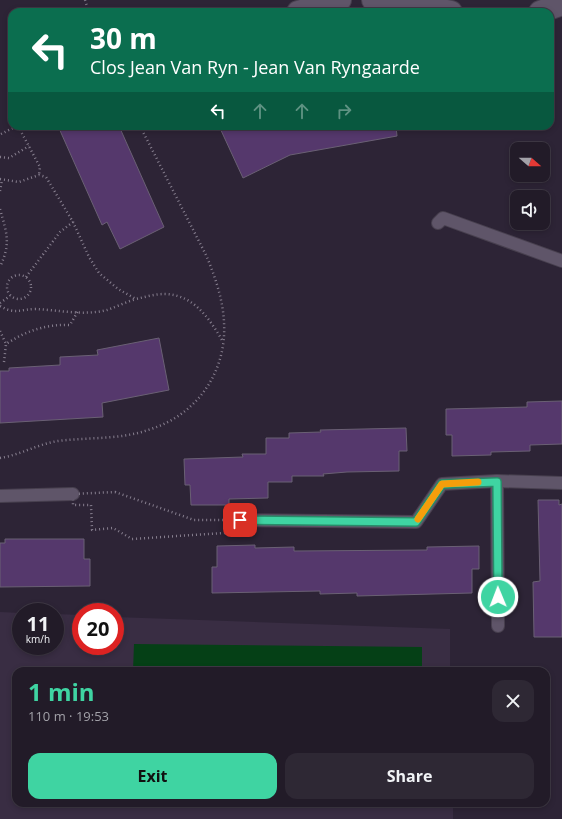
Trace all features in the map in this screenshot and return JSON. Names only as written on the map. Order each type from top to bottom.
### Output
[{"type":"street","points":[[312,8],[340,0]]},
{"type":"street","points":[[373,0],[414,4],[432,8]]},
{"type":"street","points":[[551,8],[562,4]]},
{"type":"lane","points":[[438,223],[443,218],[562,261]]},
{"type":"lane","points":[[240,520],[416,522],[442,484],[497,482],[562,483]]},
{"type":"lane","points":[[497,482],[498,626]]},
{"type":"lane","points":[[0,496],[73,494]]},
{"type":"path","points":[[20,130],[40,167],[39,175]]},
{"type":"path","points":[[0,458],[14,456],[46,444],[119,437],[150,430],[169,422],[196,401],[210,384],[219,366],[224,322],[215,276],[206,255],[142,130]]},
{"type":"path","points":[[0,157],[9,158],[29,146]]},
{"type":"path","points":[[0,191],[1,180],[25,182],[39,175],[46,178],[74,222],[89,257],[99,273],[118,289],[136,299]]},
{"type":"path","points":[[0,209],[8,238],[6,254],[0,267]]},
{"type":"path","points":[[26,277],[60,232],[74,222]]},
{"type":"path","points":[[14,276],[26,277],[29,280],[31,287],[28,295],[21,299],[10,296],[7,288],[8,281],[14,276]]},
{"type":"path","points":[[10,296],[0,305],[5,309],[19,312],[32,309],[78,312],[106,310],[136,299],[164,294],[185,299],[196,305],[206,316],[223,341]]},
{"type":"path","points":[[6,344],[14,338],[45,326],[70,325],[78,312]]},
{"type":"path","points":[[0,331],[6,344],[4,362]]},
{"type":"path","points":[[115,492],[194,520],[240,520],[239,532],[132,539],[113,528],[92,530],[92,505],[73,505],[73,494],[115,492]]},
{"type":"shaded area","points":[[0,612],[12,613],[12,655],[64,655],[64,614],[72,615],[72,655],[124,655],[124,617],[450,629],[450,667],[12,667],[12,807],[453,807],[453,819],[0,819]]},
{"type":"green space","points":[[134,644],[422,647],[422,667],[133,667]]},
{"type":"building","points":[[60,130],[121,130],[164,227],[120,249],[107,222],[102,225]]},
{"type":"building","points":[[221,130],[396,130],[397,136],[290,155],[243,178]]},
{"type":"building","points":[[159,338],[169,390],[102,403],[103,417],[0,423],[0,371],[9,371],[9,368],[60,365],[60,357],[98,355],[97,350]]},
{"type":"building","points":[[562,401],[562,444],[530,445],[530,451],[491,452],[491,455],[452,456],[452,435],[446,435],[446,409],[527,407],[527,402]]},
{"type":"building","points":[[406,428],[407,451],[399,451],[399,471],[347,472],[323,474],[324,476],[292,476],[292,482],[268,482],[268,498],[229,499],[229,505],[191,505],[190,485],[185,485],[184,459],[243,457],[242,454],[266,454],[266,438],[289,438],[289,433],[321,432],[320,430]]},
{"type":"building","points":[[538,500],[559,500],[559,505],[562,504],[562,637],[534,637],[533,582],[540,581]]},
{"type":"building","points":[[5,539],[84,539],[84,559],[90,559],[90,586],[0,587],[0,543],[5,543]]},
{"type":"building","points":[[255,545],[255,548],[294,547],[294,551],[427,550],[427,547],[479,546],[479,569],[472,569],[472,593],[357,596],[357,593],[320,594],[320,591],[212,593],[212,567],[217,567],[217,546]]},
{"type":"slow traffic","points":[[418,519],[442,484],[478,482]]},
{"type":"route","points":[[240,520],[416,522],[442,484],[497,482],[498,597]]}]
